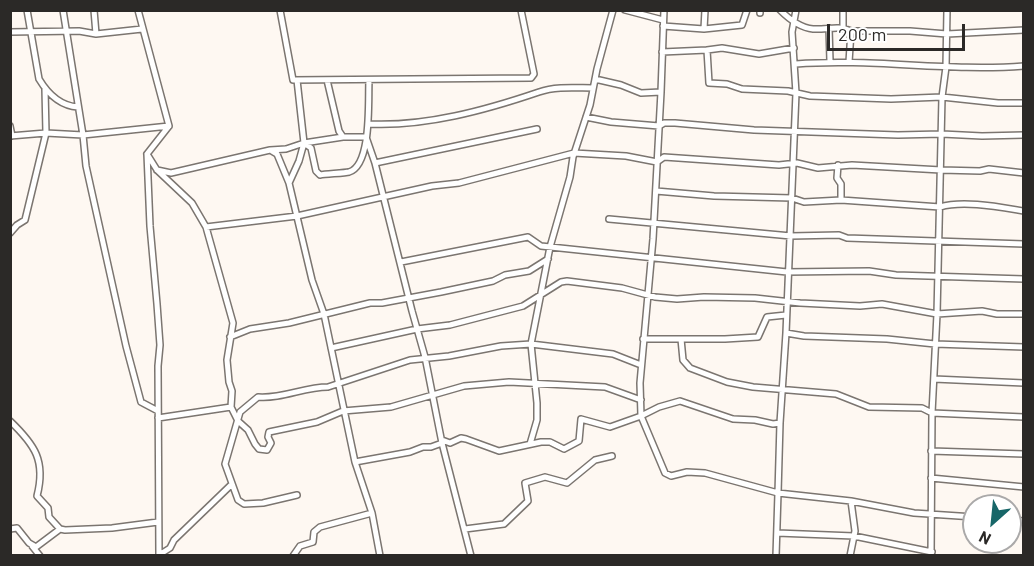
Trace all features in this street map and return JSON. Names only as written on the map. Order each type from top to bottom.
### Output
[{"type":"street","points":[[27,10],[39,80],[45,89],[60,102],[69,107],[78,107]]},
{"type":"street","points":[[63,10],[86,166],[126,346],[141,402],[158,411]]},
{"type":"street","points":[[94,10],[96,34]]},
{"type":"street","points":[[138,10],[169,126]]},
{"type":"street","points":[[280,10],[293,80],[531,78],[534,74],[521,10]]},
{"type":"street","points":[[530,444],[537,420],[531,344],[550,247],[614,10]]},
{"type":"street","points":[[625,10],[663,23],[704,29],[742,24],[747,10]]},
{"type":"street","points":[[664,10],[654,225],[641,365],[641,416],[665,473],[671,476],[687,472],[705,473],[778,493],[851,501],[857,504],[914,513],[962,516]]},
{"type":"street","points":[[704,29],[705,10]]},
{"type":"street","points":[[780,10],[794,21],[813,29],[843,27],[851,31],[910,31],[947,34],[1023,30]]},
{"type":"street","points":[[776,555],[780,423],[795,131],[796,93],[792,32],[796,10]]},
{"type":"street","points":[[843,10],[843,27]]},
{"type":"street","points":[[777,533],[854,537],[931,554],[932,413],[947,10]]},
{"type":"street","points":[[829,28],[830,61]]},
{"type":"street","points":[[10,32],[96,34],[142,29]]},
{"type":"street","points":[[849,62],[851,31]]},
{"type":"street","points":[[662,52],[722,48],[759,54],[794,48]]},
{"type":"street","points":[[707,50],[709,83],[727,84],[742,89],[770,89],[810,96],[891,99],[942,97],[998,103],[1023,103]]},
{"type":"street","points":[[795,64],[830,61],[946,67],[1023,66]]},
{"type":"street","points":[[595,79],[621,85],[641,93],[661,92]]},
{"type":"street","points":[[289,183],[304,143],[297,80]]},
{"type":"street","points":[[327,80],[336,123],[343,137]]},
{"type":"street","points":[[304,143],[311,148],[316,171],[320,175],[349,172],[356,168],[361,163],[368,124],[369,80]]},
{"type":"street","points":[[368,124],[415,121],[472,111],[559,88],[593,88]]},
{"type":"street","points":[[10,233],[27,216],[37,163],[46,133],[45,89]]},
{"type":"street","points":[[586,117],[611,122],[659,126],[664,123],[675,123],[898,135],[1023,135]]},
{"type":"street","points":[[10,126],[11,136],[46,133],[83,135],[169,126]]},
{"type":"street","points":[[159,555],[159,324],[150,226],[147,154],[169,126]]},
{"type":"street","points":[[375,163],[537,129]]},
{"type":"street","points":[[156,170],[171,173],[270,150],[286,149],[304,143],[343,137],[366,137]]},
{"type":"street","points":[[366,137],[375,163],[425,357],[442,442],[471,555]]},
{"type":"street","points":[[270,150],[278,154],[289,183],[312,280],[324,314],[343,411],[355,462],[372,513],[380,555]]},
{"type":"street","points":[[206,227],[297,216],[432,186],[459,183],[574,153],[626,156],[657,162],[664,157],[779,165],[793,163],[818,168],[838,165],[941,170],[980,171],[989,169],[1023,173]]},
{"type":"street","points":[[147,154],[156,170],[192,203],[206,227],[233,323],[227,360],[232,391],[231,407],[238,421],[248,430],[259,449],[267,450],[271,443],[269,432],[318,422],[343,411],[391,407],[464,386],[509,382],[605,387],[641,400]]},
{"type":"street","points":[[838,165],[837,178],[841,184],[841,200]]},
{"type":"street","points":[[656,191],[714,196],[792,198],[809,202],[841,200],[940,207],[992,206],[1023,211]]},
{"type":"street","points":[[609,219],[791,236],[839,235],[847,238],[1023,244]]},
{"type":"street","points":[[401,262],[528,237],[541,246],[787,272],[869,271],[896,275],[1023,279]]},
{"type":"street","points":[[230,337],[250,329],[289,323],[370,303],[382,303],[493,280],[505,275],[529,271],[548,260]]},
{"type":"street","points":[[331,348],[417,329],[450,325],[523,306],[541,293],[567,281],[622,288],[677,299],[704,297],[861,306],[882,304],[937,314],[982,311],[997,314],[1023,314]]},
{"type":"street","points":[[643,339],[758,337],[767,317],[786,315]]},
{"type":"street","points":[[786,333],[935,344],[1023,347]]},
{"type":"street","points":[[681,339],[683,360],[690,368],[727,382],[753,387],[836,394],[869,407],[922,408],[932,413],[1023,417]]},
{"type":"street","points":[[297,495],[262,503],[244,504],[238,500],[225,464],[240,412],[258,397],[269,398],[316,387],[328,387],[378,372],[395,364],[425,357],[449,356],[501,346],[531,344],[613,354],[641,365]]},
{"type":"street","points":[[934,379],[1023,383]]},
{"type":"street","points":[[355,462],[410,452],[442,442],[450,443],[461,438],[499,451],[550,442],[564,449],[579,441],[581,419],[610,427],[680,401],[733,419],[780,423]]},
{"type":"street","points":[[158,418],[231,407]]},
{"type":"street","points":[[10,422],[20,430],[33,447],[40,467],[41,481],[37,496],[46,505],[49,517],[60,529],[112,528],[158,522]]},
{"type":"street","points":[[931,451],[1023,454]]},
{"type":"street","points":[[465,529],[500,525],[508,521],[528,501],[525,483],[545,477],[567,483],[595,460],[612,456]]},
{"type":"street","points":[[931,478],[1023,487]]},
{"type":"street","points":[[159,555],[170,548],[174,540],[232,484]]},
{"type":"street","points":[[850,555],[854,537],[851,501]]},
{"type":"street","points":[[293,555],[300,546],[313,542],[314,532],[320,527],[372,513]]},
{"type":"street","points":[[10,529],[17,528],[40,555]]},
{"type":"street","points":[[32,546],[36,547],[60,529]]}]
